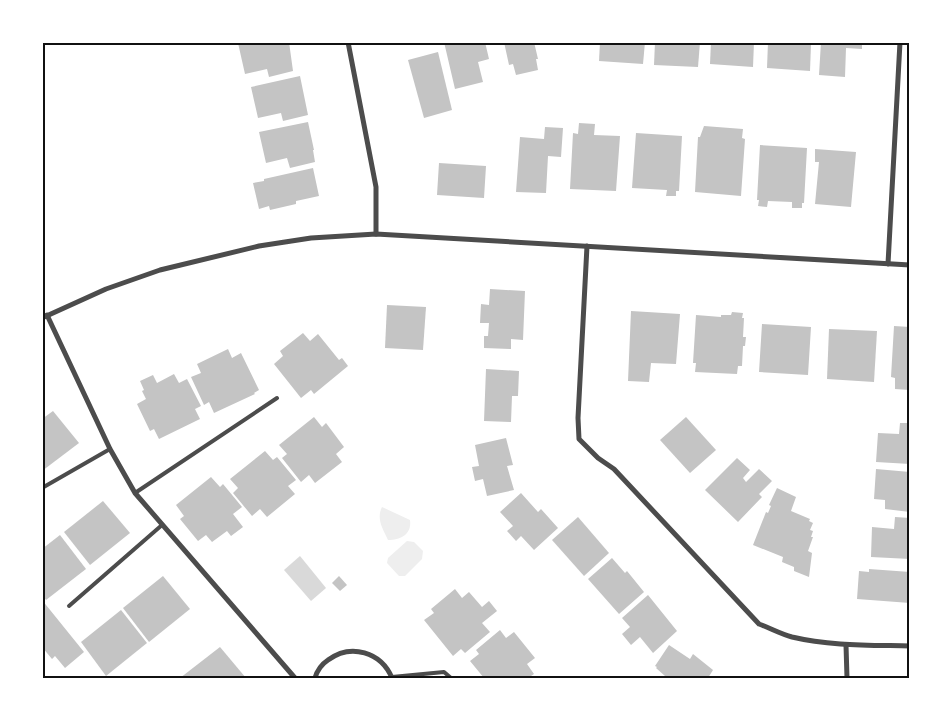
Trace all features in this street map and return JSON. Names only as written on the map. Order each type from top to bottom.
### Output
[{"type":"street","points":[[348,42],[376,187],[376,234]]},
{"type":"street","points":[[888,264],[900,42]]},
{"type":"street","points":[[294,678],[135,493],[110,449],[45,316],[106,289],[160,270],[258,246],[311,238],[376,234],[910,265]]},
{"type":"street","points":[[587,246],[578,418],[579,439],[598,458],[614,469],[759,624],[789,636],[809,640],[846,644],[910,646]]},
{"type":"street","points":[[846,644],[846,678]]},
{"type":"street","points":[[315,678],[323,663],[335,655],[349,650],[374,656],[384,665],[392,678]]},
{"type":"lane","points":[[135,493],[276,398]]},
{"type":"lane","points":[[42,488],[110,449]]},
{"type":"lane","points":[[69,606],[162,525]]},
{"type":"lane","points":[[392,678],[444,672],[451,678]]},
{"type":"shaded area","points":[[382,507],[410,520],[409,529],[405,535],[397,539],[388,540],[380,520]]},
{"type":"shaded area","points":[[407,541],[414,542],[423,551],[422,559],[405,576],[399,576],[387,563],[388,558]]},
{"type":"shaded area","points":[[300,556],[326,588],[311,601],[284,570]]},
{"type":"building","points":[[289,42],[293,71],[269,77],[267,69],[245,74],[238,43]]},
{"type":"building","points":[[444,42],[485,42],[489,59],[478,62],[483,82],[455,89]]},
{"type":"building","points":[[504,42],[534,42],[538,59],[536,59],[538,70],[516,75],[513,64],[509,65]]},
{"type":"building","points":[[600,42],[645,42],[643,64],[599,61]]},
{"type":"building","points":[[655,42],[700,42],[698,67],[654,65]]},
{"type":"building","points":[[711,42],[754,42],[753,67],[710,64]]},
{"type":"building","points":[[768,42],[811,44],[810,71],[767,68]]},
{"type":"building","points":[[821,42],[862,42],[862,49],[846,48],[845,77],[819,75]]},
{"type":"building","points":[[438,52],[452,110],[424,118],[408,60]]},
{"type":"building","points":[[300,76],[308,115],[283,121],[281,113],[258,118],[251,87]]},
{"type":"building","points":[[308,122],[315,162],[290,168],[287,158],[266,163],[259,132]]},
{"type":"building","points":[[579,123],[595,124],[594,135],[620,136],[616,191],[570,189],[573,133],[578,134]]},
{"type":"building","points":[[704,126],[743,129],[742,138],[745,139],[741,196],[695,192],[698,137],[700,137]]},
{"type":"building","points":[[545,127],[563,128],[561,157],[548,156],[546,193],[516,192],[520,137],[544,139]]},
{"type":"building","points":[[636,133],[682,136],[679,191],[676,191],[676,196],[666,196],[667,190],[632,188]]},
{"type":"building","points":[[760,145],[807,148],[804,203],[802,203],[802,208],[792,208],[792,202],[768,201],[767,207],[758,206]]},
{"type":"building","points":[[815,149],[856,152],[851,207],[815,204],[819,162],[815,162]]},
{"type":"building","points":[[439,163],[486,166],[484,198],[437,195]]},
{"type":"building","points":[[313,168],[319,196],[296,201],[296,204],[270,210],[269,206],[259,209],[253,183]]},
{"type":"building","points":[[490,289],[525,291],[523,340],[511,339],[511,349],[484,348],[484,336],[488,336],[489,323],[480,323],[481,304],[489,305]]},
{"type":"building","points":[[387,305],[426,307],[423,350],[385,348]]},
{"type":"building","points":[[631,311],[680,314],[676,364],[651,363],[649,382],[628,381]]},
{"type":"building","points":[[732,312],[743,313],[742,318],[744,318],[743,337],[746,337],[745,346],[743,346],[742,366],[738,366],[737,374],[695,372],[696,363],[693,363],[696,315],[721,317],[721,315],[731,315]]},
{"type":"building","points":[[762,324],[811,327],[808,375],[759,372]]},
{"type":"building","points":[[894,326],[910,327],[910,390],[895,389],[895,378],[891,377]]},
{"type":"building","points":[[829,329],[877,331],[874,382],[827,379]]},
{"type":"building","points":[[303,333],[310,341],[318,334],[339,360],[342,358],[348,366],[314,394],[311,390],[301,398],[274,364],[283,356],[280,351]]},
{"type":"building","points":[[228,349],[232,358],[241,353],[259,390],[255,394],[214,413],[209,402],[204,405],[191,377],[201,373],[197,364]]},
{"type":"building","points":[[486,369],[519,371],[518,396],[512,396],[511,422],[484,421]]},
{"type":"building","points":[[174,374],[179,383],[187,379],[201,406],[195,409],[200,419],[159,439],[154,429],[150,431],[137,404],[146,399],[140,381],[153,375],[157,383]]},
{"type":"building","points":[[53,411],[79,443],[42,471],[42,419]]},
{"type":"building","points":[[314,417],[322,427],[326,423],[344,447],[336,454],[342,462],[315,483],[309,475],[301,482],[282,458],[287,454],[279,445]]},
{"type":"building","points":[[686,417],[716,450],[690,473],[660,440]]},
{"type":"building","points":[[900,423],[910,423],[910,464],[876,462],[878,433],[899,434]]},
{"type":"building","points":[[506,438],[513,465],[507,466],[514,490],[487,496],[483,479],[475,481],[472,467],[479,466],[475,445]]},
{"type":"building","points":[[265,451],[273,460],[277,457],[296,480],[288,486],[295,494],[267,517],[260,509],[252,516],[233,493],[238,488],[230,479]]},
{"type":"building","points":[[737,458],[750,470],[743,478],[746,482],[759,469],[772,481],[759,494],[762,497],[738,522],[705,490]]},
{"type":"building","points":[[876,469],[910,472],[910,512],[885,509],[885,500],[874,499]]},
{"type":"building","points":[[211,477],[220,487],[223,484],[242,507],[233,514],[243,527],[231,536],[227,531],[212,542],[206,535],[198,541],[180,519],[184,516],[176,505]]},
{"type":"building","points":[[777,488],[796,497],[791,511],[810,519],[809,521],[813,523],[810,530],[813,531],[811,537],[813,537],[808,551],[812,553],[809,577],[794,571],[794,567],[782,562],[783,557],[753,545]]},
{"type":"building","points":[[521,493],[538,512],[541,509],[558,528],[534,550],[521,536],[516,541],[507,531],[513,526],[500,512]]},
{"type":"building","points":[[103,501],[130,533],[90,565],[64,532]]},
{"type":"building","points":[[578,517],[609,553],[584,576],[552,540]]},
{"type":"building","points":[[895,517],[910,518],[910,559],[871,557],[872,527],[894,529]]},
{"type":"building","points":[[60,535],[86,569],[46,600],[42,595],[42,549]]},
{"type":"building","points":[[612,558],[625,573],[627,571],[644,592],[619,614],[588,579]]},
{"type":"building","points":[[869,569],[910,572],[910,603],[857,599],[859,571],[869,572]]},
{"type":"building","points":[[163,576],[190,609],[149,642],[123,608]]},
{"type":"building","points":[[339,576],[347,585],[340,591],[332,583]]},
{"type":"building","points":[[455,589],[462,598],[469,592],[482,607],[489,601],[497,611],[482,623],[490,632],[465,653],[461,649],[453,656],[424,620],[434,613],[431,609]]},
{"type":"building","points":[[648,595],[677,631],[653,653],[640,637],[631,645],[622,634],[630,627],[622,618]]},
{"type":"building","points":[[42,600],[84,652],[65,668],[55,656],[52,659],[42,647]]},
{"type":"building","points":[[121,610],[147,643],[106,676],[81,642]]},
{"type":"building","points":[[500,630],[506,638],[514,632],[535,658],[527,664],[534,674],[528,678],[484,678],[470,661],[479,654],[476,650]]},
{"type":"building","points":[[669,645],[690,659],[693,654],[713,670],[708,678],[663,678],[665,676],[655,666]]},
{"type":"building","points":[[220,647],[246,678],[180,678]]}]
